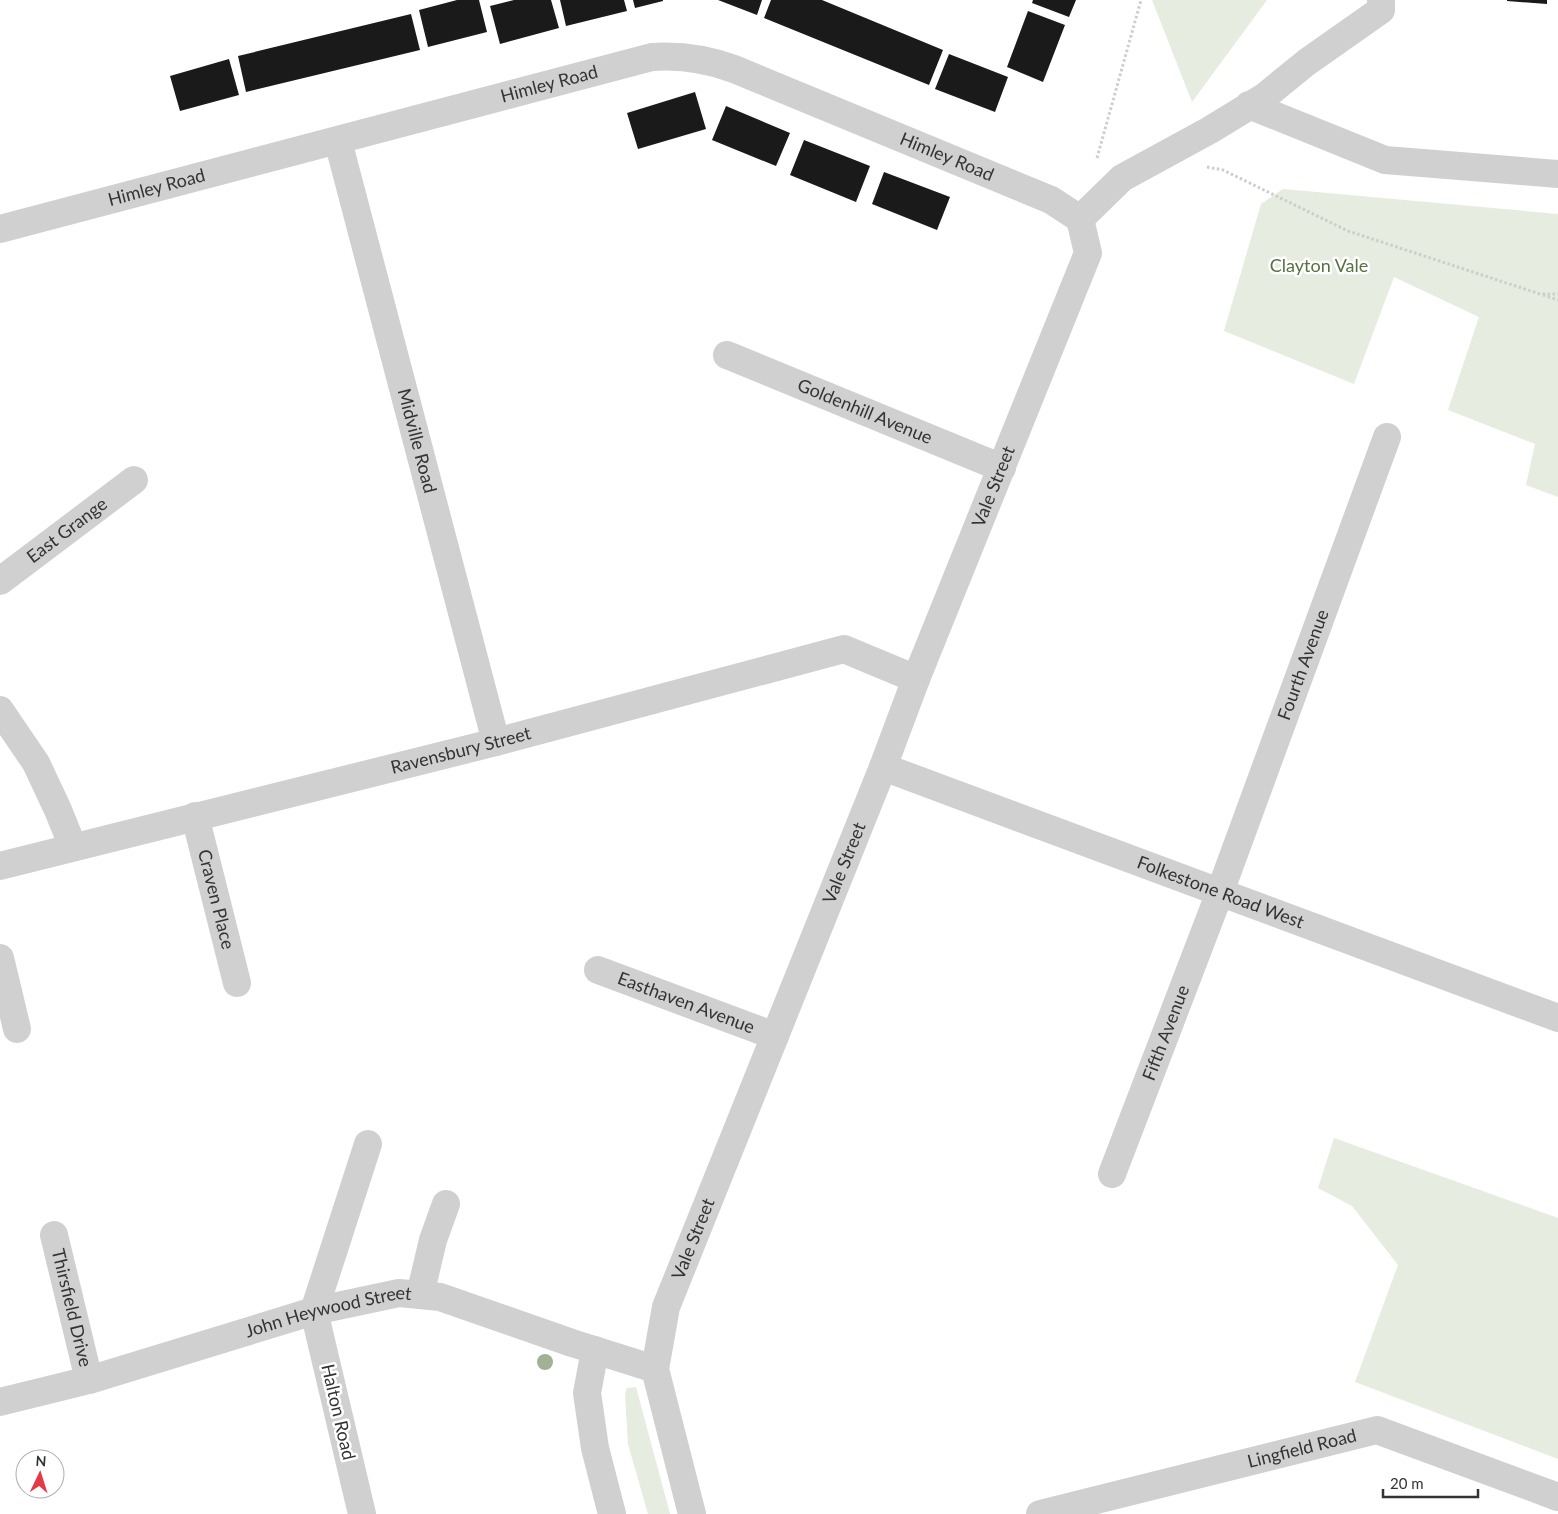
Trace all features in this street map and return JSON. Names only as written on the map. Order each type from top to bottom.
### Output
[{"type":"street","points":[[1080,219],[1122,178],[1210,130],[1264,97],[1307,62],[1381,10],[1381,0]]},
{"type":"street","name":"Himley Road","points":[[0,229],[652,57],[675,56],[714,62],[734,69],[1051,200],[1080,219]]},
{"type":"street","points":[[1249,105],[1385,160],[1558,174]]},
{"type":"street","name":"Midville Road","points":[[338,140],[496,742]]},
{"type":"street","name":"Vale Street","points":[[692,1514],[656,1369],[666,1307],[1088,253],[1080,219]]},
{"type":"street","name":"Goldenhill Avenue","points":[[727,355],[1002,468]]},
{"type":"street","name":"Fourth Avenue","points":[[1220,892],[1387,437]]},
{"type":"street","name":"East Grange","points":[[0,582],[134,480]]},
{"type":"street","name":"Ravensbury Street","points":[[0,866],[496,742],[844,649],[916,679]]},
{"type":"street","points":[[0,710],[36,763],[73,847]]},
{"type":"street","name":"Folkestone Road West","points":[[883,767],[1558,1018]]},
{"type":"street","name":"Craven Place","points":[[195,816],[237,983]]},
{"type":"street","name":"Fifth Avenue","points":[[1112,1174],[1220,892]]},
{"type":"street","points":[[0,958],[17,1029]]},
{"type":"street","name":"Easthaven Avenue","points":[[598,970],[775,1036]]},
{"type":"street","points":[[314,1311],[368,1144]]},
{"type":"street","points":[[420,1295],[433,1240],[446,1204]]},
{"type":"street","name":"Thirsfield Drive","points":[[54,1235],[89,1380]]},
{"type":"street","name":"John Heywood Street","points":[[0,1402],[89,1380],[314,1311],[399,1293],[440,1297],[656,1369]]},
{"type":"street","name":"Halton Road","points":[[314,1311],[362,1514]]},
{"type":"street","points":[[595,1350],[587,1393],[595,1448],[612,1514]]},
{"type":"street","name":"Lingfield Road","points":[[1040,1514],[1378,1430],[1558,1497]]},
{"type":"path","points":[[1096,161],[1141,0]]},
{"type":"path","points":[[1162,156],[1223,170],[1348,231],[1558,300]]},
{"type":"path","points":[[1540,294],[1558,294]]},
{"type":"green space","points":[[1152,0],[1267,0],[1192,102]]},
{"type":"green space","name":"Clayton Vale","points":[[1283,189],[1558,214],[1558,497],[1526,485],[1535,444],[1448,410],[1479,317],[1394,277],[1354,384],[1224,331],[1261,204]]},
{"type":"green space","points":[[1334,1138],[1558,1218],[1558,1459],[1355,1382],[1398,1265],[1352,1206],[1318,1188]]},
{"type":"green space","points":[[636,1387],[670,1514],[648,1514],[628,1444],[625,1394],[627,1388]]},
{"type":"building","points":[[457,0],[479,0],[487,32],[428,47],[419,10]]},
{"type":"building","points":[[514,0],[551,0],[559,28],[500,44],[490,6]]},
{"type":"building","points":[[560,0],[624,0],[627,11],[566,26]]},
{"type":"building","points":[[633,0],[663,0],[663,1],[635,8]]},
{"type":"building","points":[[718,0],[762,0],[757,15]]},
{"type":"building","points":[[771,0],[822,0],[943,50],[929,85],[764,18]]},
{"type":"building","points":[[1033,0],[1076,0],[1069,17],[1032,3]]},
{"type":"building","points":[[1547,0],[1547,4],[1507,1]]},
{"type":"building","points":[[1028,11],[1065,25],[1043,82],[1007,67]]},
{"type":"building","points":[[411,14],[420,50],[246,92],[238,56]]},
{"type":"building","points":[[949,54],[1008,77],[995,112],[935,89]]},
{"type":"building","points":[[229,59],[239,95],[180,111],[170,76]]},
{"type":"building","points":[[695,92],[706,129],[638,149],[627,113]]},
{"type":"building","points":[[726,106],[790,133],[776,166],[712,140]]},
{"type":"building","points":[[804,140],[870,166],[856,202],[790,175]]},
{"type":"building","points":[[884,172],[950,197],[937,230],[872,204]]}]
